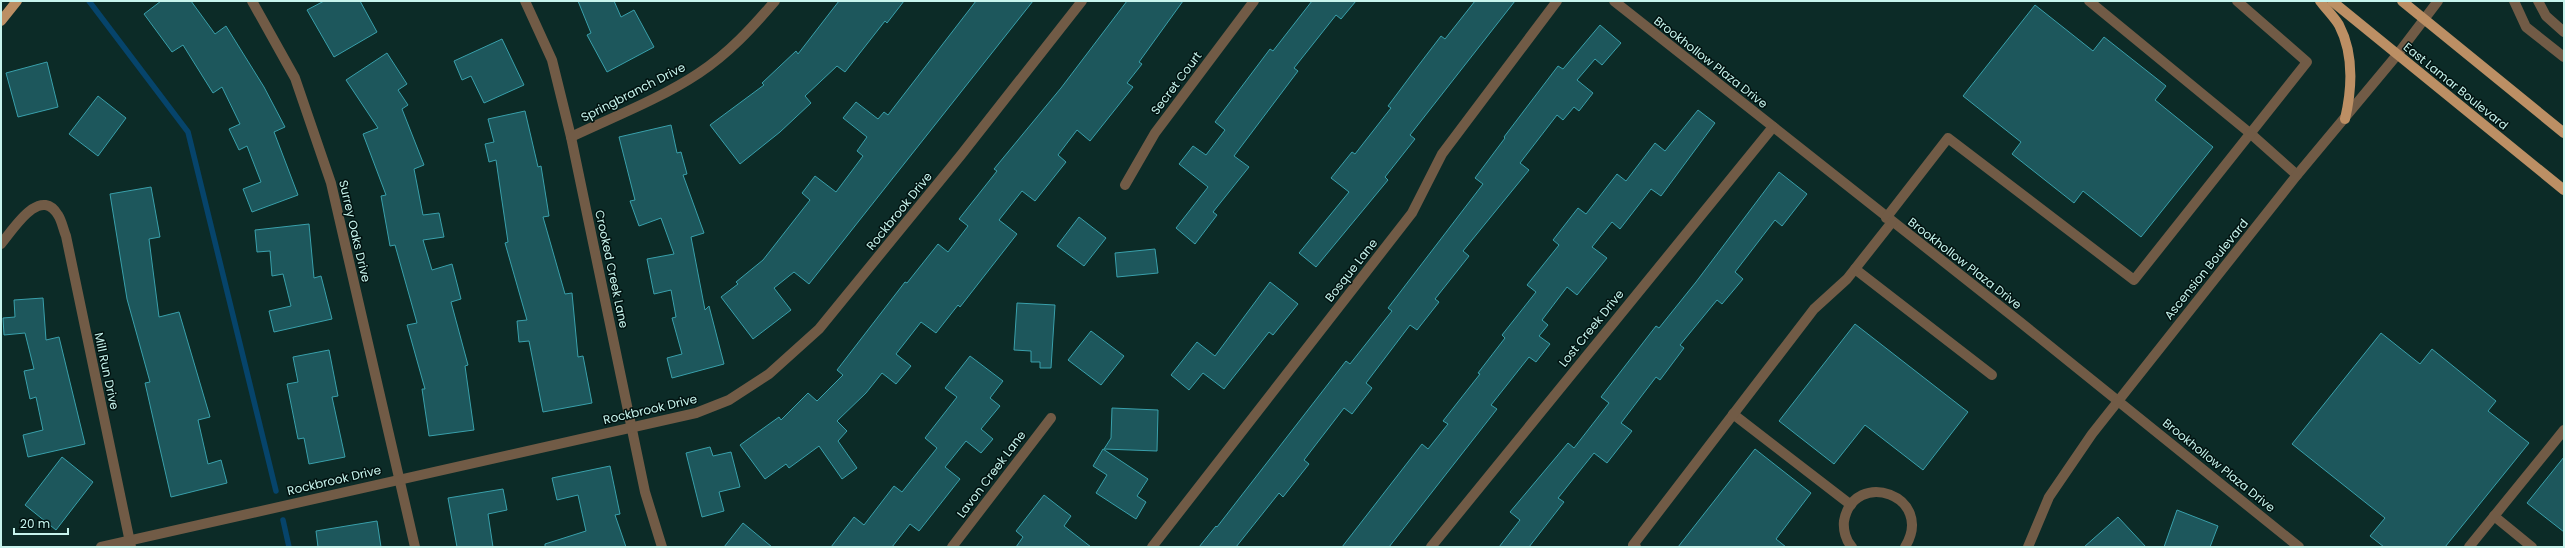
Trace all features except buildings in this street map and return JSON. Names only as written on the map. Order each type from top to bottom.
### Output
[{"type":"main road","points":[[1,21],[17,1]]},
{"type":"main road","points":[[2320,1],[2339,26],[2349,55],[2351,92],[2345,119]]},
{"type":"main road","name":"East Lamar Boulevard","points":[[2332,1],[2564,190]]},
{"type":"main road","points":[[2402,1],[2564,133]]},
{"type":"street","name":"Surrey Oaks Drive","points":[[252,1],[295,78],[331,183],[415,547]]},
{"type":"street","name":"Crooked Creek Lane","points":[[525,1],[552,60],[571,138],[646,492],[662,547]]},
{"type":"street","name":"Springbranch Drive","points":[[571,138],[673,88],[700,72],[731,48],[775,1]]},
{"type":"street","name":"Rockbrook Drive","points":[[101,547],[131,543],[399,478],[696,413],[729,400],[769,374],[819,329],[966,149],[1082,1]]},
{"type":"street","name":"Secret Court","points":[[1125,185],[1155,133],[1254,1]]},
{"type":"street","name":"Bosque Lane","points":[[1152,547],[1412,212],[1442,154],[1557,1]]},
{"type":"street","name":"Brookhollow Plaza Drive","points":[[1614,1],[2118,400],[2300,547]]},
{"type":"street","points":[[2089,1],[2251,134],[2297,175]]},
{"type":"street","points":[[1636,547],[1633,545],[1814,309],[1855,269],[1948,138],[2134,280],[2307,62],[2237,1]]},
{"type":"street","name":"Ascension Boulevard","points":[[2028,547],[2049,497],[2118,400],[2297,175],[2397,55],[2438,1]]},
{"type":"street","points":[[2514,1],[2526,27],[2564,57]]},
{"type":"street","points":[[2538,1],[2546,16],[2564,32]]},
{"type":"street","name":"Lost Creek Drive","points":[[1430,547],[1773,127]]},
{"type":"street","name":"Mill Run Drive","points":[[1,244],[29,210],[36,205],[47,205],[58,214],[66,236],[131,543]]},
{"type":"street","points":[[1855,269],[1992,375]]},
{"type":"street","points":[[1733,414],[1851,505]]},
{"type":"street","name":"Lavon Creek Lane","points":[[955,546],[1051,418]]},
{"type":"street","points":[[2469,547],[2564,430]]},
{"type":"street","points":[[1852,547],[1845,535],[1844,525],[1846,514],[1851,505],[1859,497],[1879,491],[1899,499],[1910,513],[1912,531],[1905,547]]},
{"type":"street","points":[[2494,516],[2532,547]]},
{"type":"waterway","points":[[89,1],[188,132],[276,491]]},
{"type":"waterway","points":[[283,520],[289,547]]}]
